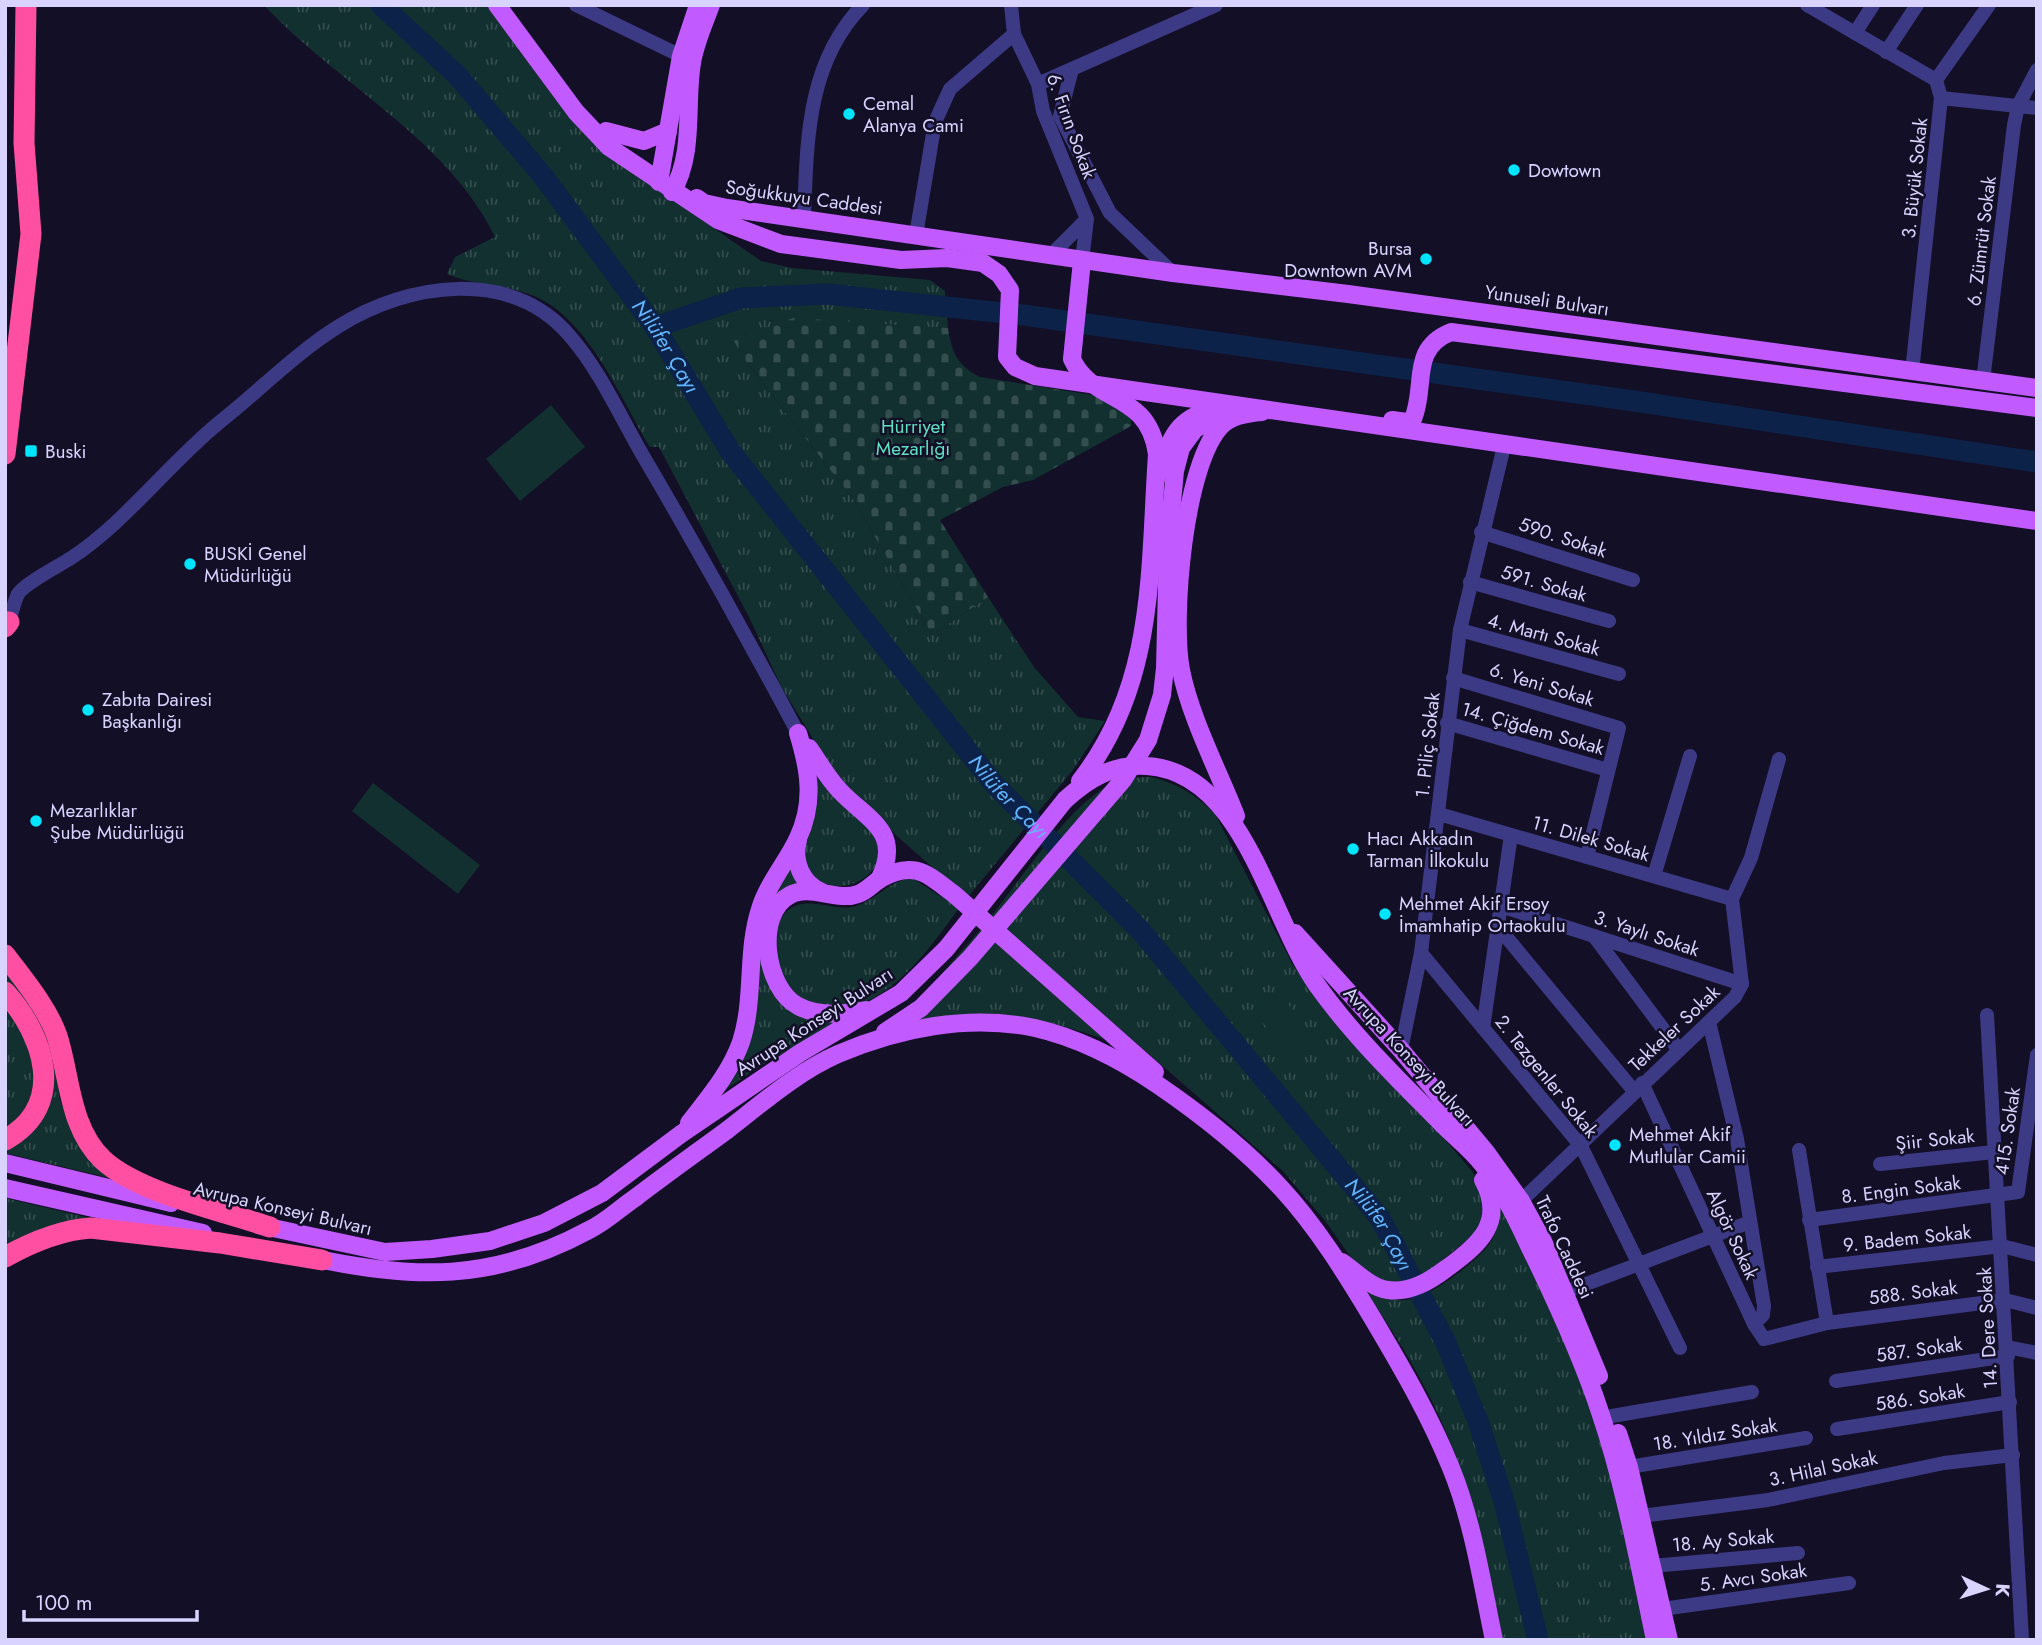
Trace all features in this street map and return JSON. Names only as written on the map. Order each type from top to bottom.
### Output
[{"type":"highway","points":[[5,454],[31,234],[24,143],[26,5]]},
{"type":"highway","points":[[5,955],[33,993],[56,1035],[66,1084],[81,1126],[101,1158],[143,1185],[270,1227]]},
{"type":"highway","points":[[5,992],[32,1028],[44,1068],[44,1087],[38,1105],[19,1133],[5,1140]]},
{"type":"highway","points":[[5,1257],[27,1245],[72,1229],[91,1228],[220,1243],[322,1259]]},
{"type":"main road","points":[[31,234],[34,5]]},
{"type":"main road","name":"Soğukkuyu Caddesi","points":[[497,5],[576,112],[609,147],[704,203],[1050,256]]},
{"type":"main road","name":"Soğukkuyu Caddesi","points":[[509,5],[556,70],[606,131],[668,183],[718,220],[781,244],[901,260],[947,258],[983,263],[1007,281],[1011,299],[1007,357],[1023,372],[1093,385]]},
{"type":"main road","points":[[668,183],[668,131],[681,56],[698,5]]},
{"type":"main road","points":[[668,183],[686,143],[692,62],[711,5]]},
{"type":"main road","points":[[606,131],[644,141],[668,131]]},
{"type":"main road","name":"Yunuseli Bulvarı","points":[[1050,256],[1173,274],[1388,299],[2037,388]]},
{"type":"main road","points":[[1065,800],[1108,741],[1139,662],[1145,632],[1156,479],[1156,445],[1147,423],[1128,402],[1093,385],[1077,370],[1072,359],[1082,261]]},
{"type":"main road","points":[[1388,299],[1467,333]]},
{"type":"main road","points":[[1156,479],[1178,427],[1196,413],[1230,403],[1281,400],[1407,422],[1413,419],[1424,352],[1439,337],[1451,332],[2037,408]]},
{"type":"main road","points":[[1093,385],[2037,521]]},
{"type":"main road","points":[[864,1046],[921,1008],[970,958],[1124,780],[1149,740],[1162,695],[1171,498],[1181,448],[1195,429],[1212,419],[1231,411],[1256,407]]},
{"type":"main road","points":[[1251,855],[1191,707],[1181,671],[1178,625],[1188,522],[1201,459],[1222,424],[1245,414],[1281,410]]},
{"type":"main road","points":[[681,1134],[728,1072],[741,1040],[750,952],[760,908],[799,837],[809,804],[809,766],[799,733]]},
{"type":"main road","points":[[799,733],[835,785],[870,816],[884,834],[886,861],[879,880]]},
{"type":"main road","name":"Avrupa Konseyi Bulvarı","points":[[5,1163],[385,1252],[490,1241],[544,1223],[602,1193],[681,1134],[800,1053],[901,993],[946,949],[1065,800],[1086,781],[1115,769],[1137,765],[1166,767],[1196,782],[1210,793],[1251,855],[1274,905],[1317,985],[1373,1052],[1483,1165],[1512,1211],[1567,1326],[1600,1412],[1655,1640]]},
{"type":"main road","points":[[799,837],[797,861],[805,879],[818,890],[835,896]]},
{"type":"main road","points":[[879,1007],[847,1014],[819,1013],[796,1006],[778,988],[768,965],[768,938],[777,907],[790,895],[804,892],[835,896],[856,895],[879,880],[911,868],[923,871],[955,895],[1208,1119]]},
{"type":"main road","name":"Trafo Caddesi","points":[[1274,905],[1303,944],[1401,1050],[1486,1152],[1521,1201],[1565,1292],[1591,1354],[1612,1416],[1629,1467],[1669,1640]]},
{"type":"main road","name":"Avrupa Konseyi Bulvarı","points":[[5,1188],[322,1259],[429,1274],[500,1266],[537,1254],[592,1229],[797,1077],[838,1054],[923,1027],[998,1023],[1035,1028],[1103,1053],[1135,1070],[1208,1119],[1281,1187],[1331,1253],[1413,1387],[1453,1471],[1476,1556],[1494,1640]]},
{"type":"main road","points":[[1331,1253],[1369,1283],[1387,1290],[1408,1289],[1430,1280],[1479,1242],[1492,1213],[1490,1193],[1447,1129]]},
{"type":"street","points":[[576,5],[681,56]]},
{"type":"street","name":"6. Fırın Sokak","points":[[1011,5],[1014,34],[1038,84],[1043,111],[1087,219],[1082,261]]},
{"type":"street","points":[[1038,84],[1216,5]]},
{"type":"street","points":[[1807,5],[1936,80],[1989,5]]},
{"type":"street","points":[[1886,52],[1917,5]]},
{"type":"street","points":[[804,218],[807,140],[815,89],[844,24],[860,6]]},
{"type":"street","points":[[1855,33],[1871,6]]},
{"type":"street","points":[[916,235],[935,122],[950,89],[1014,34]]},
{"type":"street","name":"6. Fırın Sokak","points":[[1072,69],[1060,116],[1110,213],[1173,274]]},
{"type":"street","points":[[2018,106],[2037,71]]},
{"type":"street","name":"3. Büyük Sokak","points":[[1912,372],[1941,98],[1936,80]]},
{"type":"street","points":[[1941,98],[2037,107]]},
{"type":"street","name":"6. Zümrüt Sokak","points":[[1983,381],[2018,106]]},
{"type":"street","points":[[1050,256],[1087,219]]},
{"type":"street","points":[[7,624],[19,592],[78,554],[211,429],[337,327],[366,311],[410,295],[446,290],[491,290],[517,297],[544,312],[569,334],[593,368],[799,733]]},
{"type":"street","name":"1. Piliç Sokak","points":[[1401,1050],[1421,953],[1460,630],[1481,531],[1504,446]]},
{"type":"street","name":"590. Sokak","points":[[1481,531],[1633,580]]},
{"type":"street","name":"591. Sokak","points":[[1469,582],[1609,621]]},
{"type":"street","name":"4. Martı Sokak","points":[[1460,630],[1619,674]]},
{"type":"street","name":"6. Yeni Sokak","points":[[1453,678],[1619,728],[1608,770]]},
{"type":"street","name":"14. Çiğdem Sokak","points":[[1447,723],[1608,770]]},
{"type":"street","points":[[1654,876],[1690,756]]},
{"type":"street","points":[[1732,899],[1751,858],[1779,759]]},
{"type":"street","points":[[1587,857],[1608,770]]},
{"type":"street","name":"11. Dilek Sokak","points":[[1439,814],[1732,899]]},
{"type":"street","points":[[1483,1028],[1511,835]]},
{"type":"street","name":"Tekkeler Sokak","points":[[1521,1201],[1735,997],[1742,984],[1732,899]]},
{"type":"street","name":"3. Yaylı Sokak","points":[[1501,906],[1742,984]]},
{"type":"street","name":"Algör Sokak","points":[[1498,927],[1638,1087],[1754,1324]]},
{"type":"street","points":[[1594,936],[1678,1049]]},
{"type":"street","name":"2. Tezgenler Sokak","points":[[1421,953],[1581,1146],[1680,1348]]},
{"type":"street","name":"14. Dere Sokak","points":[[1987,1015],[2022,1640]]},
{"type":"street","points":[[1709,1022],[1737,1139],[1763,1306],[1763,1315],[1754,1324]]},
{"type":"street","name":"415. Sokak","points":[[1998,1197],[2018,1192],[2037,1055]]},
{"type":"street","points":[[1799,1150],[1827,1323]]},
{"type":"street","name":"Şiir Sokak","points":[[1880,1164],[1994,1152]]},
{"type":"street","name":"8. Engin Sokak","points":[[1809,1220],[1998,1197]]},
{"type":"street","points":[[1565,1292],[1750,1222]]},
{"type":"street","points":[[2002,1246],[2037,1255]]},
{"type":"street","name":"9. Badem Sokak","points":[[1817,1267],[2002,1246]]},
{"type":"street","points":[[2005,1300],[2037,1308]]},
{"type":"street","name":"588. Sokak","points":[[1754,1324],[1764,1339],[1827,1323],[2005,1300]]},
{"type":"street","name":"587. Sokak","points":[[1836,1381],[2007,1351],[2037,1353]]},
{"type":"street","points":[[1612,1416],[1752,1392]]},
{"type":"street","name":"586. Sokak","points":[[1837,1429],[2010,1402]]},
{"type":"street","name":"18. Yıldız Sokak","points":[[1629,1467],[1806,1438]]},
{"type":"street","name":"3. Hilal Sokak","points":[[1641,1516],[1768,1500],[1944,1463],[2013,1455]]},
{"type":"street","name":"18. Ay Sokak","points":[[1652,1566],[1798,1553]]},
{"type":"street","name":"5. Avcı Sokak","points":[[1662,1609],[1849,1583]]},
{"type":"green space","points":[[264,5],[488,5],[646,181],[761,261],[792,268],[930,280],[945,291],[948,328],[875,325],[747,363],[853,499],[932,635],[988,597],[1034,667],[1078,717],[1105,721],[1073,770],[967,898],[879,820],[834,773],[782,688],[749,617],[659,447],[650,447],[615,384],[587,341],[571,322],[534,296],[447,274],[455,257],[495,237],[475,202],[450,171],[421,142],[324,61]]},
{"type":"green space","name":"Hürriyet Mezarlığı","points":[[793,318],[948,328],[951,345],[957,357],[966,368],[980,377],[1092,395],[1111,401],[1131,417],[1131,426],[1033,480],[1003,487],[940,520],[988,597],[932,635],[853,499],[747,363],[734,341]]},
{"type":"green space","points":[[551,405],[585,447],[520,501],[486,459]]},
{"type":"green space","points":[[814,768],[829,792],[866,823],[878,840],[879,856],[873,870],[848,885],[834,886],[820,881],[810,871],[805,854],[806,822]]},
{"type":"green space","points":[[1151,777],[1186,791],[1215,814],[1293,965],[1325,1011],[1411,1100],[1471,1170],[1484,1190],[1485,1210],[1478,1231],[1425,1274],[1404,1284],[1386,1283],[1359,1269],[1326,1222],[1283,1171],[991,916],[1061,827],[1093,796],[1119,781]]},
{"type":"green space","points":[[373,783],[480,865],[458,894],[352,811]]},
{"type":"green space","points":[[792,861],[801,885],[770,919],[780,996],[849,1018],[767,1062],[717,1095],[740,1063],[764,914]]},
{"type":"green space","points":[[912,878],[959,908],[901,978],[888,989],[849,1008],[813,1005],[791,993],[780,976],[775,954],[776,931],[785,913],[793,907],[810,903],[838,907],[856,906],[896,883]]},
{"type":"green space","points":[[981,929],[1110,1041],[1048,1022],[994,1014],[939,1017],[876,1029],[922,996]]},
{"type":"green space","points":[[5,966],[37,1013],[55,1057],[60,1100],[73,1133],[118,1180],[5,1153],[50,1091],[5,983]]},
{"type":"green space","points":[[1285,1000],[1316,1040],[1292,1060],[1260,1019]]},
{"type":"green space","points":[[5,1004],[35,1058],[32,1099],[5,1134]]},
{"type":"green space","points":[[5,1198],[94,1219],[5,1251]]},
{"type":"green space","points":[[1498,1200],[1557,1319],[1587,1393],[1614,1485],[1651,1640],[1503,1640],[1481,1538],[1455,1453],[1421,1380],[1364,1289],[1387,1298],[1405,1300],[1421,1296],[1444,1283],[1469,1265],[1488,1246],[1497,1224]]},
{"type":"waterway","name":"Nilüfer Çayı","points":[[381,5],[457,75],[543,176],[655,327],[730,451],[994,784],[1141,931],[1380,1218],[1446,1343],[1478,1421],[1504,1501],[1538,1640]]},
{"type":"waterway","points":[[655,327],[741,298],[827,294],[1023,315],[1641,402],[2037,462]]},
{"type":"place","name":"Cemal Alanya Cami","points":[[849,114]]},
{"type":"place","name":"Dowtown","points":[[1514,170]]},
{"type":"place","name":"Bursa Downtown AVM","points":[[1426,259]]},
{"type":"place","name":"Buski","points":[[31,451]]},
{"type":"place","name":"BUSKİ Genel Müdürlüğü","points":[[190,564]]},
{"type":"place","name":"Zabıta Dairesi Başkanlığı","points":[[88,710]]},
{"type":"place","name":"Mezarlıklar Şube Müdürlüğü","points":[[36,821]]},
{"type":"place","name":"Hacı Akkadın Tarman İlkokulu","points":[[1353,849]]},
{"type":"place","name":"Mehmet Akif Ersoy İmamhatip Ortaokulu","points":[[1385,914]]},
{"type":"place","name":"Mehmet Akif Mutlular Camii","points":[[1615,1145]]}]
